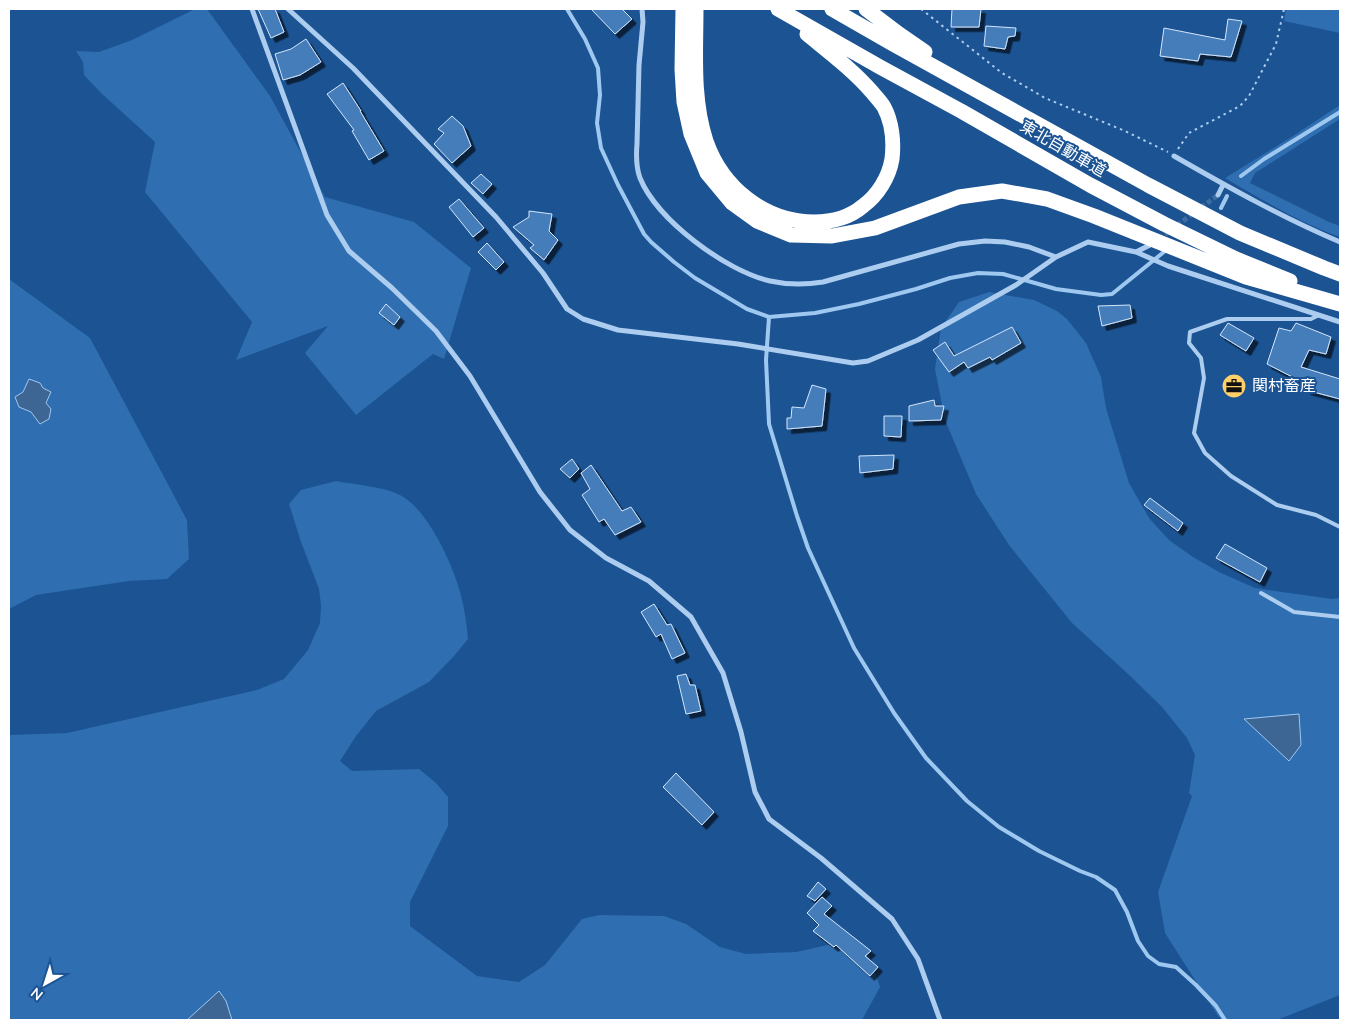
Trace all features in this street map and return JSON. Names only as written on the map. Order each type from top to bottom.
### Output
[{"type":"highway","points":[[692,10],[700,117],[706,141],[714,160],[723,174],[734,188],[747,199],[775,216],[806,222],[823,222],[842,218],[856,212],[871,201],[884,183],[891,166],[894,147],[891,126],[884,106],[862,81],[778,9]]},
{"type":"highway","name":"東北自動車道","points":[[778,9],[1090,185],[1164,224],[1236,259],[1340,303]]},
{"type":"highway","name":"東北自動車道","points":[[832,9],[1148,185],[1240,233],[1340,274]]},
{"type":"highway","points":[[866,9],[899,34],[1023,116]]},
{"type":"highway","points":[[692,10],[683,86],[684,102],[691,134],[707,173],[732,203],[757,221],[791,235],[832,236],[875,228],[959,196],[1002,191],[1047,199],[1246,277],[1340,303]]},
{"type":"street","points":[[252,9],[327,215],[349,251],[392,288],[436,331],[470,376],[540,492],[570,530],[606,558],[649,582],[691,617],[723,673],[741,732],[755,792],[769,818],[892,919],[918,959],[940,1020]]},
{"type":"street","points":[[288,9],[353,68],[496,217],[543,273],[567,309],[583,319],[618,330],[782,350],[853,363],[868,361],[918,340],[1016,285],[1056,257],[1088,242],[1136,252],[1162,264],[1340,322]]},
{"type":"street","points":[[642,9],[643,22],[635,157],[640,179],[664,214],[701,247],[752,276],[791,284],[823,282],[959,244],[985,241],[1005,242],[1029,247],[1056,257]]},
{"type":"street","points":[[1174,156],[1223,185],[1308,229],[1340,242]]},
{"type":"street","points":[[1218,195],[1223,185]]},
{"type":"street","points":[[1136,252],[1150,245]]},
{"type":"lane","points":[[1320,315],[1311,318],[1227,319],[1190,332],[1189,343],[1201,358],[1204,378],[1194,433],[1205,453],[1231,476],[1277,505],[1316,515],[1340,527]]},
{"type":"lane","points":[[1261,593],[1294,612],[1340,617]]},
{"type":"path","points":[[921,9],[1002,73],[1045,98],[1126,131],[1174,156],[1189,133],[1240,106],[1249,96],[1276,44],[1284,9]]},
{"type":"shaded area","points":[[195,9],[207,9],[270,96],[325,197],[414,222],[471,268],[444,359],[433,354],[356,415],[305,353],[328,326],[236,360],[252,322],[145,192],[155,142],[84,75],[83,62],[76,51],[99,52],[132,40]]},
{"type":"shaded area","points":[[1286,9],[1340,9],[1340,33],[1284,21]]},
{"type":"shaded area","points":[[1340,105],[1340,119],[1255,173],[1250,183],[1340,226],[1340,237],[1295,218],[1225,178],[1293,136]]},
{"type":"shaded area","points":[[9,279],[90,338],[187,520],[189,559],[167,579],[129,581],[36,595],[9,609]]},
{"type":"shaded area","points":[[989,292],[1034,300],[1057,311],[1067,319],[1086,343],[1101,377],[1106,408],[1129,483],[1149,518],[1169,540],[1219,572],[1255,588],[1332,599],[1340,598],[1340,995],[1277,1020],[1223,1020],[1218,1016],[1165,933],[1158,892],[1192,796],[1189,793],[1195,755],[1187,738],[1162,707],[1072,623],[1009,545],[976,494],[945,420],[935,369],[941,328],[959,302]]},
{"type":"shaded area","points":[[29,379],[40,383],[43,388],[51,392],[46,403],[51,409],[49,419],[40,424],[31,412],[19,407],[15,397],[23,392]]},
{"type":"shaded area","points":[[336,481],[393,492],[411,503],[422,514],[449,562],[456,579],[465,613],[468,639],[454,656],[429,682],[376,711],[356,736],[340,761],[352,771],[419,769],[436,783],[448,797],[448,826],[410,902],[410,926],[477,976],[519,982],[545,965],[582,919],[599,915],[664,916],[686,924],[720,947],[746,954],[796,952],[841,942],[869,955],[880,987],[862,1020],[9,1020],[9,735],[67,733],[257,690],[284,679],[308,650],[320,623],[321,605],[319,589],[289,504],[301,490]]},
{"type":"shaded area","points":[[1299,714],[1301,745],[1289,761],[1244,719]]},
{"type":"shaded area","points":[[219,991],[226,1001],[232,1020],[187,1020]]},
{"type":"building","points":[[258,9],[275,9],[284,32],[271,38]]},
{"type":"building","points":[[591,9],[622,9],[632,19],[615,34]]},
{"type":"building","points":[[952,9],[981,9],[979,27],[951,27]]},
{"type":"building","points":[[1228,19],[1242,21],[1231,57],[1200,54],[1198,61],[1160,56],[1164,28],[1225,40]]},
{"type":"building","points":[[986,26],[1016,28],[1015,36],[1008,37],[1005,49],[984,46]]},
{"type":"building","points":[[306,39],[321,62],[300,75],[283,80],[275,54],[291,49]]},
{"type":"building","points":[[343,83],[384,151],[369,160],[352,131],[354,130],[327,94]]},
{"type":"building","points":[[452,116],[463,126],[471,146],[452,163],[434,144],[444,133],[438,129]]},
{"type":"building","points":[[481,174],[492,184],[483,194],[471,183]]},
{"type":"building","points":[[459,199],[484,228],[473,237],[449,207]]},
{"type":"building","points":[[529,211],[552,214],[549,231],[558,240],[544,260],[530,248],[534,245],[513,227],[529,217]]},
{"type":"building","points":[[487,243],[504,262],[496,270],[478,252]]},
{"type":"building","points":[[386,304],[400,317],[394,325],[379,313]]},
{"type":"building","points":[[1130,305],[1132,318],[1102,326],[1098,306]]},
{"type":"building","points":[[1228,323],[1254,338],[1246,351],[1220,335]]},
{"type":"building","points":[[1296,323],[1331,337],[1326,354],[1309,350],[1301,367],[1340,379],[1340,399],[1306,390],[1308,385],[1267,364],[1279,328],[1291,331]]},
{"type":"building","points":[[1012,327],[1021,343],[992,360],[990,357],[968,368],[964,362],[949,372],[933,350],[945,342],[954,356]]},
{"type":"building","points":[[812,385],[826,389],[822,426],[787,429],[787,418],[791,418],[792,407],[804,408]]},
{"type":"building","points":[[934,400],[935,406],[944,406],[941,420],[909,421],[909,406]]},
{"type":"building","points":[[884,416],[902,416],[901,437],[884,436]]},
{"type":"building","points":[[894,455],[893,469],[860,473],[859,456]]},
{"type":"building","points":[[572,459],[579,469],[570,478],[560,469]]},
{"type":"building","points":[[591,465],[622,511],[631,507],[641,522],[615,535],[604,519],[599,522],[582,495],[590,489],[581,473]]},
{"type":"building","points":[[1150,498],[1183,523],[1178,531],[1144,505]]},
{"type":"building","points":[[1225,544],[1267,568],[1260,582],[1216,558]]},
{"type":"building","points":[[654,604],[667,625],[671,624],[685,653],[672,659],[661,634],[656,637],[641,612]]},
{"type":"building","points":[[686,674],[690,685],[695,685],[701,711],[686,714],[677,676]]},
{"type":"building","points":[[676,773],[714,812],[702,825],[663,787]]},
{"type":"building","points":[[818,882],[826,889],[815,901],[807,896]]},
{"type":"building","points":[[822,897],[832,906],[824,914],[871,951],[865,956],[878,967],[870,976],[836,945],[834,947],[813,931],[819,925],[807,913]]},
{"type":"waterway","points":[[567,9],[585,39],[598,68],[600,95],[597,123],[601,148],[644,234],[674,262],[695,278],[747,309],[769,317],[815,313],[859,304],[950,278],[978,273],[1003,274],[1056,289],[1101,295],[1112,294],[1165,251]]},
{"type":"waterway","points":[[1241,176],[1264,159],[1340,112]]},
{"type":"waterway","points":[[1221,208],[1227,196]]},
{"type":"waterway","points":[[769,317],[766,360],[769,424],[797,516],[808,548],[854,648],[894,713],[926,758],[967,801],[999,827],[1039,851],[1096,877],[1115,890],[1127,912],[1138,941],[1148,956],[1159,964],[1176,967],[1216,1006],[1225,1020]]},
{"type":"tunnel","points":[[1159,239],[1218,195]]},
{"type":"place","name":"関村畜産","points":[[1234,386]]}]
